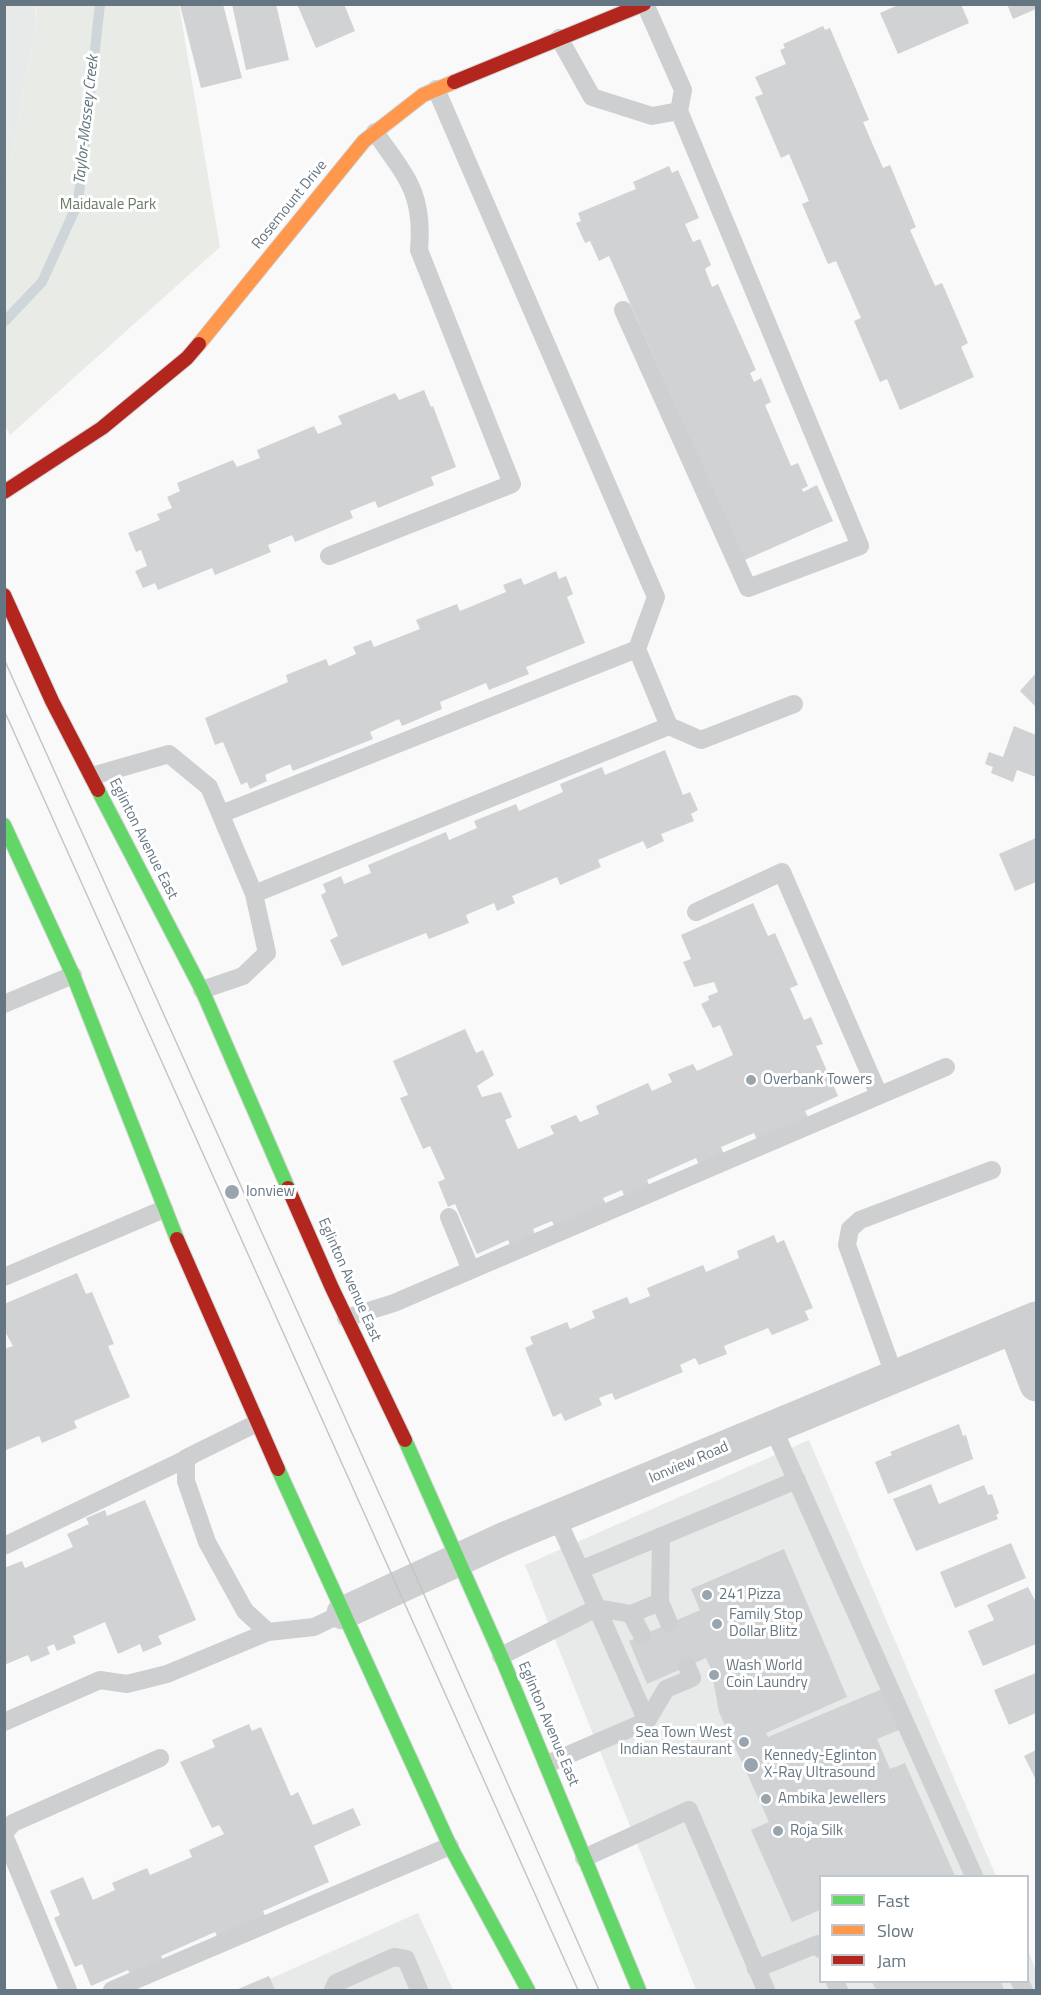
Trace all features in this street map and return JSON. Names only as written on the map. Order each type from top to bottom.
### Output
[{"type":"main road","name":"Rosemount Drive","points":[[4,492],[102,428],[187,358],[364,141],[423,95],[645,4]]},
{"type":"main road","name":"Eglinton Avenue East","points":[[4,595],[52,701],[202,990],[346,1318],[459,1560],[501,1656],[639,1990]]},
{"type":"main road","points":[[4,825],[73,975],[164,1209],[257,1423],[450,1846],[528,1990]]},
{"type":"street","name":"Ionview Road","points":[[343,1613],[557,1518],[1025,1323]]},
{"type":"street","points":[[1025,1323],[1036,1385]]},
{"type":"lane","points":[[623,310],[748,588],[860,546],[679,111],[683,90],[645,4]]},
{"type":"lane","points":[[559,38],[592,97],[652,116],[679,111]]},
{"type":"lane","points":[[436,89],[656,597],[637,649],[669,726],[701,740],[794,704]]},
{"type":"lane","points":[[329,556],[512,484],[419,250],[422,220],[413,189],[375,132]]},
{"type":"lane","points":[[221,814],[637,649]]},
{"type":"lane","points":[[254,894],[669,726]]},
{"type":"lane","points":[[92,776],[169,754],[209,787],[254,894],[267,953],[243,976],[202,990]]},
{"type":"lane","points":[[696,912],[782,872],[879,1095]]},
{"type":"lane","points":[[4,1004],[73,975]]},
{"type":"lane","points":[[346,1318],[394,1303],[946,1067]]},
{"type":"lane","points":[[895,1377],[847,1245],[850,1229],[860,1220],[992,1170]]},
{"type":"lane","points":[[4,1277],[164,1209]]},
{"type":"lane","points":[[449,1217],[471,1270]]},
{"type":"lane","points":[[4,1546],[257,1423]]},
{"type":"lane","points":[[773,1428],[974,1875]]},
{"type":"lane","points":[[190,1457],[186,1458],[186,1481],[207,1542],[245,1611],[268,1632]]},
{"type":"lane","points":[[580,1570],[797,1480]]},
{"type":"lane","points":[[557,1518],[647,1721]]},
{"type":"lane","points":[[661,1536],[660,1602],[669,1623]]},
{"type":"lane","points":[[501,1656],[597,1608],[631,1614],[660,1602]]},
{"type":"lane","points":[[4,1722],[100,1680],[127,1684],[167,1674],[268,1632],[314,1627],[343,1613]]},
{"type":"lane","points":[[631,1614],[642,1635]]},
{"type":"lane","points":[[547,1764],[647,1721],[663,1683],[692,1678],[687,1666]]},
{"type":"lane","points":[[68,1990],[4,1834],[14,1823],[160,1758]]},
{"type":"lane","points":[[584,1858],[689,1810],[766,1990]]},
{"type":"lane","points":[[111,1990],[450,1846]]},
{"type":"lane","points":[[756,1969],[819,1944]]},
{"type":"lane","points":[[333,1990],[336,1983],[394,1957],[406,1959],[419,1990]]},
{"type":"shaded area","points":[[5,5],[34,5],[37,20],[5,190]]},
{"type":"shaded area","points":[[809,1440],[996,1875],[819,1875],[819,1983],[1029,1983],[1029,1953],[1036,1971],[1036,1990],[696,1990],[525,1565]]},
{"type":"shaded area","points":[[418,1913],[453,1990],[245,1990]]},
{"type":"green space","name":"Maidavale Park","points":[[35,5],[179,5],[220,247],[10,435],[4,423],[5,190],[37,20]]},
{"type":"building","points":[[223,4],[242,78],[201,88],[180,5]]},
{"type":"building","points":[[232,4],[276,4],[289,60],[246,70]]},
{"type":"building","points":[[297,4],[344,4],[355,31],[316,48]]},
{"type":"building","points":[[900,4],[961,4],[969,23],[898,54],[880,13]]},
{"type":"building","points":[[1007,4],[1036,4],[1036,9],[1013,19]]},
{"type":"building","points":[[823,26],[825,30],[830,28],[869,120],[863,122],[883,168],[890,165],[916,227],[910,230],[935,286],[942,283],[968,343],[961,347],[974,377],[900,410],[887,379],[880,382],[854,321],[861,318],[836,261],[828,264],[802,204],[809,201],[789,154],[781,158],[755,97],[763,94],[755,77],[786,64],[780,50],[785,48],[783,44]]},
{"type":"building","points":[[669,166],[672,173],[678,170],[699,218],[685,224],[693,242],[700,239],[711,265],[705,269],[712,287],[718,284],[756,370],[750,373],[754,382],[761,378],[771,402],[765,405],[791,466],[798,463],[808,486],[802,489],[803,492],[817,485],[833,521],[738,563],[730,528],[609,256],[599,261],[590,241],[585,243],[576,223],[581,221],[578,213],[636,189],[633,182]]},
{"type":"building","points":[[424,390],[431,407],[433,406],[456,467],[431,477],[434,485],[378,508],[375,501],[350,511],[353,518],[295,542],[292,535],[268,545],[271,552],[215,575],[212,568],[158,590],[155,583],[143,588],[135,571],[147,566],[141,550],[136,552],[128,533],[160,520],[157,514],[172,508],[167,497],[180,491],[177,483],[233,460],[237,467],[260,458],[257,450],[314,426],[318,434],[342,424],[338,416],[395,393],[399,400]]},
{"type":"building","points":[[556,571],[559,579],[566,576],[573,594],[567,597],[585,643],[526,667],[529,674],[489,690],[486,683],[440,702],[442,709],[402,726],[399,719],[370,732],[373,739],[293,771],[290,764],[265,775],[267,781],[250,789],[247,782],[241,785],[223,742],[215,745],[205,718],[288,682],[286,675],[326,659],[329,666],[356,654],[353,647],[371,640],[374,647],[420,629],[416,620],[457,604],[460,611],[506,592],[503,585],[521,578],[524,585]]},
{"type":"building","points":[[1036,673],[1036,707],[1020,691]]},
{"type":"building","points":[[1014,726],[1036,735],[1036,777],[1017,770],[1013,782],[991,773],[993,767],[985,764],[989,752],[1003,757]]},
{"type":"building","points":[[665,750],[683,795],[690,792],[698,810],[691,814],[694,821],[661,834],[664,841],[647,849],[643,841],[598,860],[601,867],[560,885],[557,877],[512,896],[515,903],[497,911],[494,903],[466,915],[469,923],[429,939],[426,933],[342,966],[330,940],[338,936],[321,895],[326,892],[323,884],[341,876],[344,884],[371,873],[368,865],[446,832],[449,840],[477,828],[474,821],[516,804],[519,811],[563,792],[560,784],[602,767],[605,775]]},
{"type":"building","points":[[1036,838],[1036,882],[1015,891],[999,854]]},
{"type":"building","name":"Overbank Towers","points":[[753,903],[768,936],[775,933],[798,985],[790,988],[804,1020],[811,1017],[823,1044],[816,1046],[838,1096],[805,1111],[808,1117],[757,1140],[754,1133],[721,1147],[724,1154],[699,1165],[696,1158],[647,1180],[650,1187],[625,1198],[622,1190],[603,1198],[607,1206],[555,1228],[552,1221],[533,1229],[536,1237],[511,1247],[508,1240],[477,1254],[455,1204],[448,1207],[438,1182],[445,1179],[430,1146],[423,1149],[400,1098],[408,1095],[393,1061],[465,1029],[476,1053],[483,1050],[494,1075],[477,1086],[482,1097],[501,1092],[512,1117],[505,1120],[518,1149],[554,1134],[550,1126],[576,1115],[580,1122],[599,1114],[596,1106],[648,1083],[652,1091],[672,1082],[668,1074],[693,1064],[697,1071],[733,1055],[720,1025],[713,1028],[701,1004],[709,1000],[708,996],[718,992],[714,982],[694,987],[683,962],[691,959],[681,935]]},
{"type":"building","points":[[774,1235],[777,1243],[784,1240],[813,1308],[805,1311],[809,1320],[772,1335],[768,1328],[724,1346],[727,1354],[699,1365],[695,1358],[680,1365],[683,1372],[615,1400],[612,1393],[599,1398],[602,1405],[565,1421],[561,1413],[553,1417],[525,1348],[533,1344],[530,1337],[567,1322],[570,1329],[595,1318],[592,1311],[627,1297],[630,1304],[650,1296],[647,1288],[703,1265],[706,1272],[739,1258],[737,1251]]},
{"type":"building","points":[[77,1273],[86,1294],[92,1292],[114,1344],[108,1346],[130,1397],[74,1421],[77,1428],[42,1443],[39,1436],[4,1451],[4,1349],[13,1346],[4,1330],[4,1304]]},
{"type":"building","points":[[959,1424],[963,1436],[966,1435],[973,1459],[888,1494],[875,1462],[892,1455],[890,1452]]},
{"type":"building","points":[[931,1484],[939,1504],[984,1485],[988,1495],[992,1494],[999,1513],[996,1515],[998,1519],[916,1551],[893,1499]]},
{"type":"building","points":[[145,1500],[196,1620],[158,1636],[162,1644],[143,1652],[140,1644],[118,1654],[105,1622],[73,1636],[76,1643],[57,1651],[54,1644],[47,1647],[50,1654],[31,1662],[28,1655],[4,1665],[4,1568],[22,1561],[25,1568],[73,1547],[67,1534],[89,1524],[86,1518],[105,1510],[107,1516]]},
{"type":"building","points":[[1011,1543],[1026,1578],[955,1608],[940,1572]]},
{"type":"building","points":[[784,1549],[847,1697],[766,1733],[768,1737],[882,1689],[899,1730],[877,1739],[890,1769],[905,1763],[955,1875],[819,1875],[819,1910],[792,1922],[751,1830],[769,1822],[719,1712],[711,1669],[706,1658],[647,1684],[629,1641],[700,1610],[691,1589]]},
{"type":"building","points":[[1028,1587],[1036,1602],[1036,1644],[983,1666],[968,1631],[994,1620],[987,1605]]},
{"type":"building","points":[[1036,1673],[1036,1713],[1009,1725],[994,1690]]},
{"type":"building","points":[[249,1724],[252,1731],[261,1727],[291,1796],[298,1792],[313,1825],[353,1808],[361,1825],[314,1846],[329,1882],[263,1911],[266,1918],[218,1939],[215,1932],[161,1956],[164,1962],[131,1976],[128,1970],[91,1986],[82,1964],[75,1967],[54,1918],[60,1915],[50,1891],[83,1877],[93,1900],[115,1890],[112,1883],[147,1868],[150,1875],[192,1857],[189,1850],[224,1834],[219,1825],[212,1828],[180,1762],[215,1747],[212,1740]]},
{"type":"building","points":[[1036,1750],[1036,1780],[1024,1756]]},
{"type":"building","points":[[269,1976],[275,1990],[236,1990],[257,1981]]},
{"type":"building","points":[[872,1983],[1001,1983],[1004,1990],[876,1990]]},
{"type":"waterway","name":"Taylor-Massey Creek","points":[[4,322],[42,282],[78,203],[100,4]]},
{"type":"tram line","points":[[4,659],[387,1511],[599,1990]]},
{"type":"tram line","points":[[4,710],[578,1990]]},
{"type":"traffic: fast","points":[[98,790],[202,990],[288,1188]]},
{"type":"traffic: fast","points":[[4,825],[73,975],[177,1239]]},
{"type":"traffic: fast","points":[[405,1440],[501,1656],[639,1990]]},
{"type":"traffic: fast","points":[[278,1469],[450,1846],[528,1990]]},
{"type":"traffic: slow","points":[[199,344],[364,141],[423,95],[454,82]]},
{"type":"traffic: jam","points":[[454,82],[644,4]]},
{"type":"traffic: jam","points":[[4,492],[102,428],[187,358],[199,344]]},
{"type":"traffic: jam","points":[[4,595],[52,701],[98,790]]},
{"type":"traffic: jam","points":[[288,1188],[332,1288],[405,1440]]},
{"type":"traffic: jam","points":[[177,1239],[278,1469]]},
{"type":"place","name":"Overbank Towers","points":[[751,1080]]},
{"type":"place","name":"Ionview","points":[[232,1192]]},
{"type":"place","name":"241 Pizza","points":[[707,1595]]},
{"type":"place","name":"Family Stop Dollar Blitz","points":[[717,1624]]},
{"type":"place","name":"Wash World Coin Laundry","points":[[714,1675]]},
{"type":"place","name":"Sea Town West Indian Restaurant","points":[[744,1742]]},
{"type":"place","name":"Kennedy-Eglinton X-Ray Ultrasound","points":[[751,1765]]},
{"type":"place","name":"Ambika Jewellers","points":[[766,1799]]},
{"type":"place","name":"Roja Silk","points":[[778,1831]]}]
